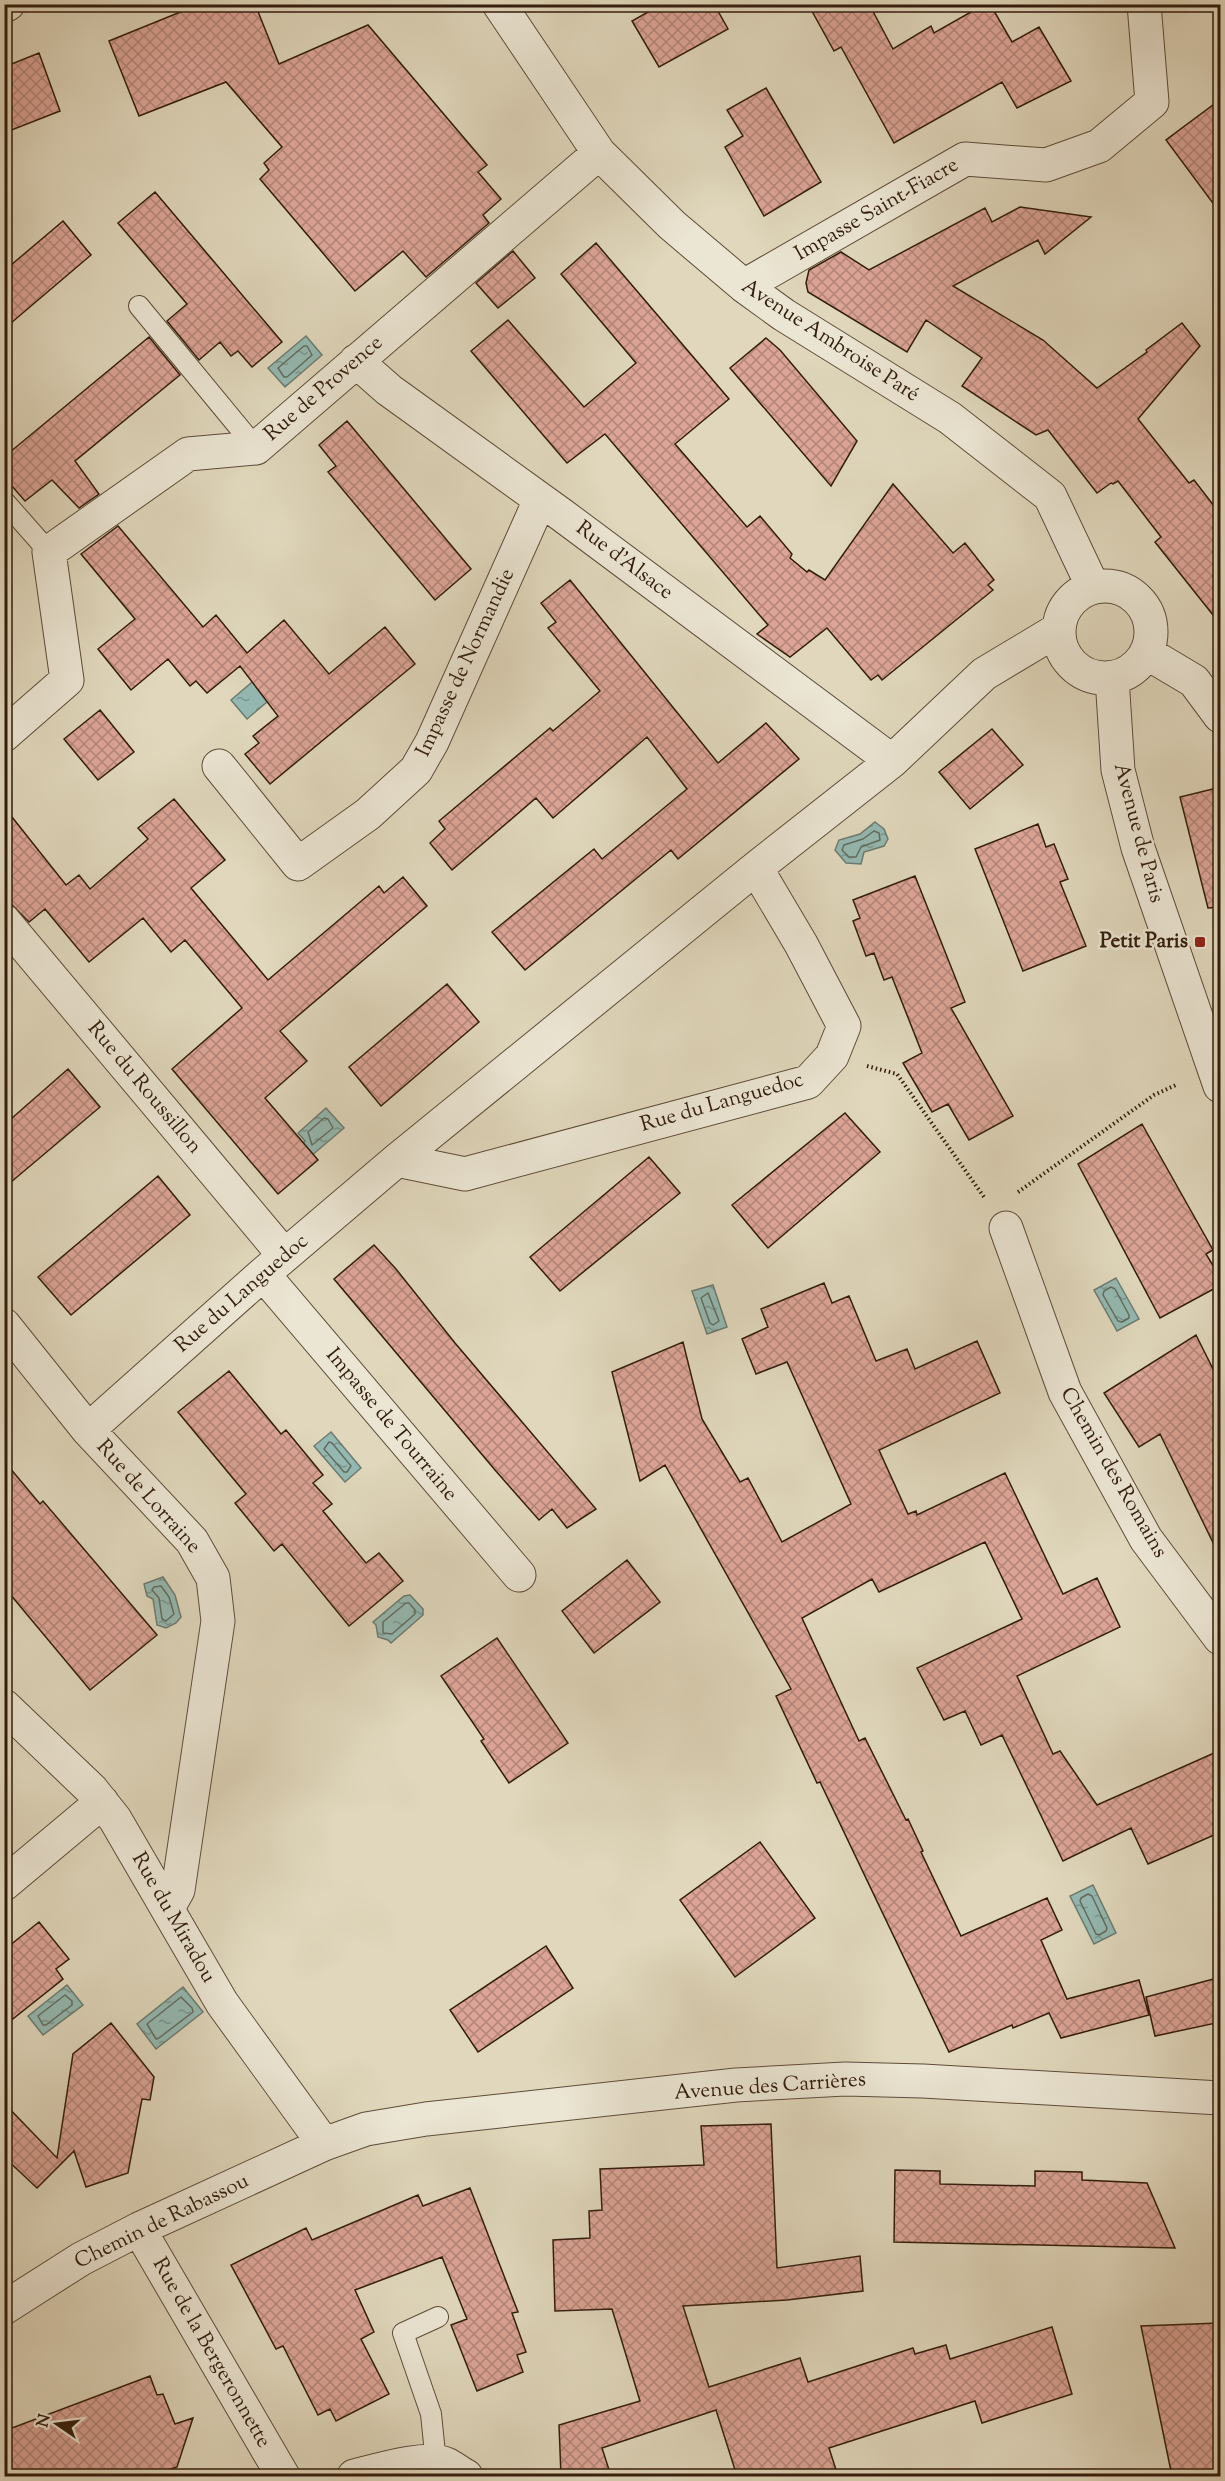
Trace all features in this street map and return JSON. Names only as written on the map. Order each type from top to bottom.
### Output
[{"type":"street","name":"Avenue Ambroise Paré","points":[[498,4],[599,153],[672,225],[744,286],[784,315],[950,418],[1050,496],[1093,586]]},
{"type":"street","name":"Impasse Saint-Fiacre","points":[[744,286],[965,159],[1046,165],[1099,147],[1152,102],[1144,4]]},
{"type":"street","name":"Rue de Provence","points":[[49,552],[188,454],[256,448],[599,153]]},
{"type":"street","name":"Rue d'Alsace","points":[[356,361],[389,390],[892,761]]},
{"type":"street","name":"Impasse de Normandie","points":[[219,766],[298,864],[368,814],[416,770],[432,742],[540,500]]},
{"type":"street","points":[[4,735],[68,681],[49,552]]},
{"type":"street","points":[[1108,585],[1123,588],[1136,596],[1146,609],[1151,623],[1151,638],[1147,653],[1138,665],[1126,674],[1112,678],[1098,678],[1085,674],[1065,655],[1060,642],[1059,629],[1062,615],[1069,603],[1080,593],[1093,586],[1108,585]]},
{"type":"street","name":"Rue du Languedoc","points":[[88,1430],[274,1265],[397,1160],[756,868],[892,761],[984,674],[1059,629]]},
{"type":"street","points":[[1147,653],[1194,681],[1221,716]]},
{"type":"street","name":"Avenue de Paris","points":[[1112,678],[1118,770],[1138,848],[1217,1078]]},
{"type":"street","name":"Rue du Languedoc","points":[[397,1160],[465,1174],[808,1082],[832,1056],[844,1026],[801,944],[756,868]]},
{"type":"street","name":"Rue du Roussillon","points":[[4,921],[274,1265]]},
{"type":"street","name":"Chemin des Romains","points":[[999,1219],[1065,1392],[1146,1539],[1221,1638]]},
{"type":"street","name":"Impasse de Tourraine","points":[[274,1265],[519,1575]]},
{"type":"street","name":"Rue de Lorraine","points":[[4,1325],[88,1430],[192,1541],[213,1578],[218,1621],[178,1890],[168,1908]]},
{"type":"street","name":"Rue du Miradou","points":[[4,1706],[102,1802],[115,1819],[222,2003],[324,2144]]},
{"type":"street","points":[[4,1884],[102,1802]]},
{"type":"street","name":"Avenue des Carrières","points":[[324,2144],[366,2129],[426,2118],[736,2085],[845,2079],[923,2081],[1221,2098]]},
{"type":"street","name":"Chemin de Rabassou","points":[[4,2308],[81,2259],[139,2229],[324,2144]]},
{"type":"street","name":"Rue de la Bergeronnette","points":[[139,2229],[284,2476]]},
{"type":"street","points":[[354,2476],[405,2463],[445,2463],[466,2476]]},
{"type":"lane","points":[[139,306],[256,448]]},
{"type":"lane","points":[[4,501],[49,552]]},
{"type":"lane","points":[[436,2463],[431,2414],[403,2333],[438,2317]]},
{"type":"path","points":[[832,1056],[897,1074],[999,1219],[1154,1095],[1217,1078]]},
{"type":"water","points":[[306,336],[322,355],[285,387],[268,368]]},
{"type":"water","points":[[264,672],[280,691],[247,719],[231,700]]},
{"type":"water","points":[[875,822],[884,829],[888,839],[884,846],[864,852],[861,864],[846,863],[835,850],[839,840],[860,834]]},
{"type":"water","points":[[326,1108],[344,1128],[304,1162],[295,1151],[305,1141],[298,1133]]},
{"type":"water","points":[[1116,1278],[1139,1319],[1117,1331],[1094,1290]]},
{"type":"water","points":[[713,1285],[727,1327],[707,1334],[692,1291]]},
{"type":"water","points":[[331,1432],[361,1468],[345,1482],[314,1446]]},
{"type":"water","points":[[163,1577],[175,1595],[181,1617],[176,1623],[166,1628],[157,1625],[153,1599],[147,1596],[144,1584]]},
{"type":"water","points":[[410,1595],[423,1609],[423,1615],[391,1643],[378,1637],[376,1625],[373,1622],[404,1596]]},
{"type":"water","points":[[1093,1885],[1116,1933],[1094,1944],[1070,1896]]},
{"type":"water","points":[[67,1985],[83,2005],[43,2035],[28,2016]]},
{"type":"water","points":[[183,1987],[203,2012],[156,2049],[137,2024]]},
{"type":"building","points":[[200,4],[255,4],[279,64],[368,25],[487,165],[478,172],[501,199],[483,215],[489,223],[426,277],[403,251],[355,291],[260,179],[269,170],[264,163],[282,147],[226,82],[139,116],[109,41]]},
{"type":"building","points":[[662,4],[714,4],[728,29],[659,67],[632,21]]},
{"type":"building","points":[[808,4],[869,4],[893,49],[931,26],[934,33],[985,4],[990,4],[1012,42],[1039,27],[1071,81],[1017,108],[1002,82],[894,143],[841,47],[834,51]]},
{"type":"building","points":[[39,53],[60,111],[4,133],[4,67]]},
{"type":"building","points":[[766,88],[821,182],[764,216],[725,147],[743,136],[727,110]]},
{"type":"building","points":[[1221,99],[1221,214],[1166,140]]},
{"type":"building","points":[[155,192],[282,342],[252,367],[238,351],[231,356],[220,342],[199,360],[167,321],[187,304],[118,223]]},
{"type":"building","points":[[1020,207],[1091,217],[1045,254],[1038,240],[953,286],[1043,340],[1097,388],[1182,323],[1200,346],[1138,419],[1189,483],[1194,480],[1221,515],[1221,625],[1155,542],[1161,537],[1118,481],[1097,493],[1048,430],[1036,435],[962,386],[982,358],[926,320],[907,352],[808,292],[806,283],[809,270],[841,252],[869,270],[985,208],[992,222]]},
{"type":"building","points":[[63,221],[91,255],[4,329],[4,271]]},
{"type":"building","points":[[596,243],[729,399],[675,444],[747,527],[760,516],[792,554],[790,558],[807,572],[809,570],[825,580],[893,484],[953,553],[965,543],[994,580],[988,585],[993,590],[882,680],[878,675],[871,680],[827,628],[790,657],[757,634],[768,625],[605,434],[567,463],[471,351],[508,320],[584,407],[636,363],[561,274]]},
{"type":"building","points":[[513,251],[535,278],[498,308],[476,283]]},
{"type":"building","points":[[149,337],[180,375],[75,461],[99,494],[79,508],[52,480],[25,501],[4,477],[4,457]]},
{"type":"building","points":[[766,338],[780,350],[857,441],[831,486],[730,368]]},
{"type":"building","points":[[347,421],[471,569],[435,600],[328,472],[336,466],[319,445]]},
{"type":"building","points":[[118,526],[203,627],[216,615],[247,653],[284,620],[329,674],[385,627],[415,664],[270,784],[245,754],[259,743],[253,736],[278,716],[240,666],[207,693],[196,681],[190,686],[168,659],[131,690],[98,649],[135,619],[81,554]]},
{"type":"building","points":[[570,580],[718,763],[766,723],[799,759],[678,859],[671,850],[525,970],[492,932],[594,849],[602,859],[687,789],[647,737],[553,818],[536,798],[452,870],[430,843],[445,829],[439,821],[550,728],[553,731],[600,691],[548,628],[556,622],[541,603]]},
{"type":"building","points":[[100,710],[134,752],[98,780],[64,739]]},
{"type":"building","points":[[992,729],[1023,765],[970,809],[939,772]]},
{"type":"building","points":[[1221,787],[1221,907],[1208,908],[1180,797]]},
{"type":"building","points":[[174,799],[225,860],[191,888],[268,980],[379,886],[384,893],[403,877],[427,906],[280,1031],[307,1061],[265,1098],[318,1160],[278,1194],[172,1069],[242,1008],[185,940],[171,952],[143,918],[89,962],[45,909],[29,922],[5,898],[4,807],[66,885],[79,875],[90,889],[148,839],[138,828]]},
{"type":"building","points":[[1038,824],[1046,847],[1054,844],[1068,879],[1060,882],[1086,946],[1023,971],[975,849]]},
{"type":"building","points":[[915,876],[965,1002],[951,1008],[1013,1116],[969,1140],[948,1104],[932,1112],[903,1063],[922,1053],[892,977],[884,980],[874,953],[866,956],[853,921],[860,918],[853,900]]},
{"type":"building","points":[[447,984],[479,1022],[381,1106],[349,1067]]},
{"type":"building","points":[[68,1069],[100,1107],[4,1188],[4,1125]]},
{"type":"building","points":[[845,1113],[880,1152],[768,1248],[732,1205]]},
{"type":"building","points":[[1142,1124],[1213,1250],[1206,1254],[1221,1279],[1221,1285],[1160,1318],[1078,1164]]},
{"type":"building","points":[[649,1157],[680,1193],[560,1291],[530,1257]]},
{"type":"building","points":[[158,1176],[190,1215],[71,1315],[38,1277]]},
{"type":"building","points":[[374,1245],[596,1509],[567,1528],[552,1509],[539,1520],[334,1279]]},
{"type":"building","points":[[824,1283],[832,1303],[849,1296],[876,1361],[907,1349],[915,1369],[977,1341],[1000,1393],[879,1450],[908,1514],[916,1511],[917,1515],[1005,1473],[1063,1594],[1097,1578],[1120,1627],[1017,1676],[1053,1754],[1060,1751],[1097,1805],[1221,1750],[1221,1832],[1148,1864],[1131,1828],[1063,1861],[1002,1735],[981,1745],[965,1711],[944,1720],[917,1668],[1022,1619],[985,1542],[879,1592],[872,1579],[802,1618],[859,1741],[865,1738],[906,1820],[908,1819],[961,1936],[1047,1898],[1062,1930],[1041,1940],[1067,1999],[1139,1980],[1149,2015],[1061,2038],[1049,2013],[1013,2028],[1012,2025],[949,2052],[820,1782],[817,1783],[776,1696],[791,1689],[665,1465],[640,1481],[612,1372],[683,1342],[702,1419],[740,1482],[748,1478],[782,1542],[851,1504],[787,1362],[756,1374],[742,1339],[768,1327],[761,1309]]},
{"type":"building","points":[[1196,1335],[1221,1385],[1221,1559],[1160,1434],[1139,1447],[1104,1393]]},
{"type":"building","points":[[229,1371],[281,1434],[286,1430],[323,1475],[313,1483],[332,1504],[323,1511],[366,1563],[379,1553],[403,1581],[349,1626],[282,1544],[274,1551],[235,1503],[246,1494],[178,1412]]},
{"type":"building","points":[[4,1461],[40,1504],[43,1501],[157,1635],[90,1690],[4,1587]]},
{"type":"building","points":[[627,1560],[660,1602],[594,1653],[562,1611]]},
{"type":"building","points":[[497,1638],[568,1743],[509,1783],[481,1741],[484,1739],[441,1676]]},
{"type":"building","points":[[760,1842],[815,1918],[735,1977],[680,1900]]},
{"type":"building","points":[[39,1922],[69,1959],[56,1969],[63,1979],[4,2026],[4,1950]]},
{"type":"building","points":[[546,1946],[573,1988],[478,2052],[450,2010]]},
{"type":"building","points":[[1221,1977],[1221,2022],[1155,2036],[1146,1997]]},
{"type":"building","points":[[111,2023],[154,2077],[150,2100],[142,2099],[128,2173],[86,2187],[74,2151],[37,2188],[4,2157],[4,2103],[57,2158],[73,2054]]},
{"type":"building","points":[[771,2124],[777,2268],[860,2256],[863,2291],[787,2300],[683,2306],[709,2387],[800,2358],[808,2382],[913,2348],[915,2354],[946,2345],[950,2359],[1052,2327],[1072,2394],[982,2423],[975,2401],[829,2448],[838,2476],[737,2476],[716,2410],[602,2448],[611,2476],[561,2476],[559,2425],[640,2401],[612,2309],[555,2311],[553,2240],[590,2238],[589,2211],[602,2210],[600,2169],[704,2165],[701,2126]]},
{"type":"building","points":[[895,2170],[940,2171],[940,2184],[1035,2186],[1035,2171],[1082,2172],[1082,2180],[1147,2183],[1175,2248],[894,2242]]},
{"type":"building","points":[[470,2188],[518,2312],[512,2313],[526,2352],[517,2355],[523,2372],[477,2391],[451,2325],[467,2319],[442,2257],[355,2290],[374,2332],[361,2339],[389,2394],[336,2421],[330,2409],[318,2415],[283,2346],[276,2349],[231,2265],[306,2228],[312,2240],[418,2195],[423,2206]]},
{"type":"building","points":[[1219,2323],[1221,2476],[1172,2476],[1141,2326]]},
{"type":"building","points":[[150,2376],[157,2395],[163,2394],[175,2424],[193,2418],[177,2467],[151,2476],[4,2476],[4,2431]]},
{"type":"place","name":"Petit Paris","points":[[1200,942]]}]
